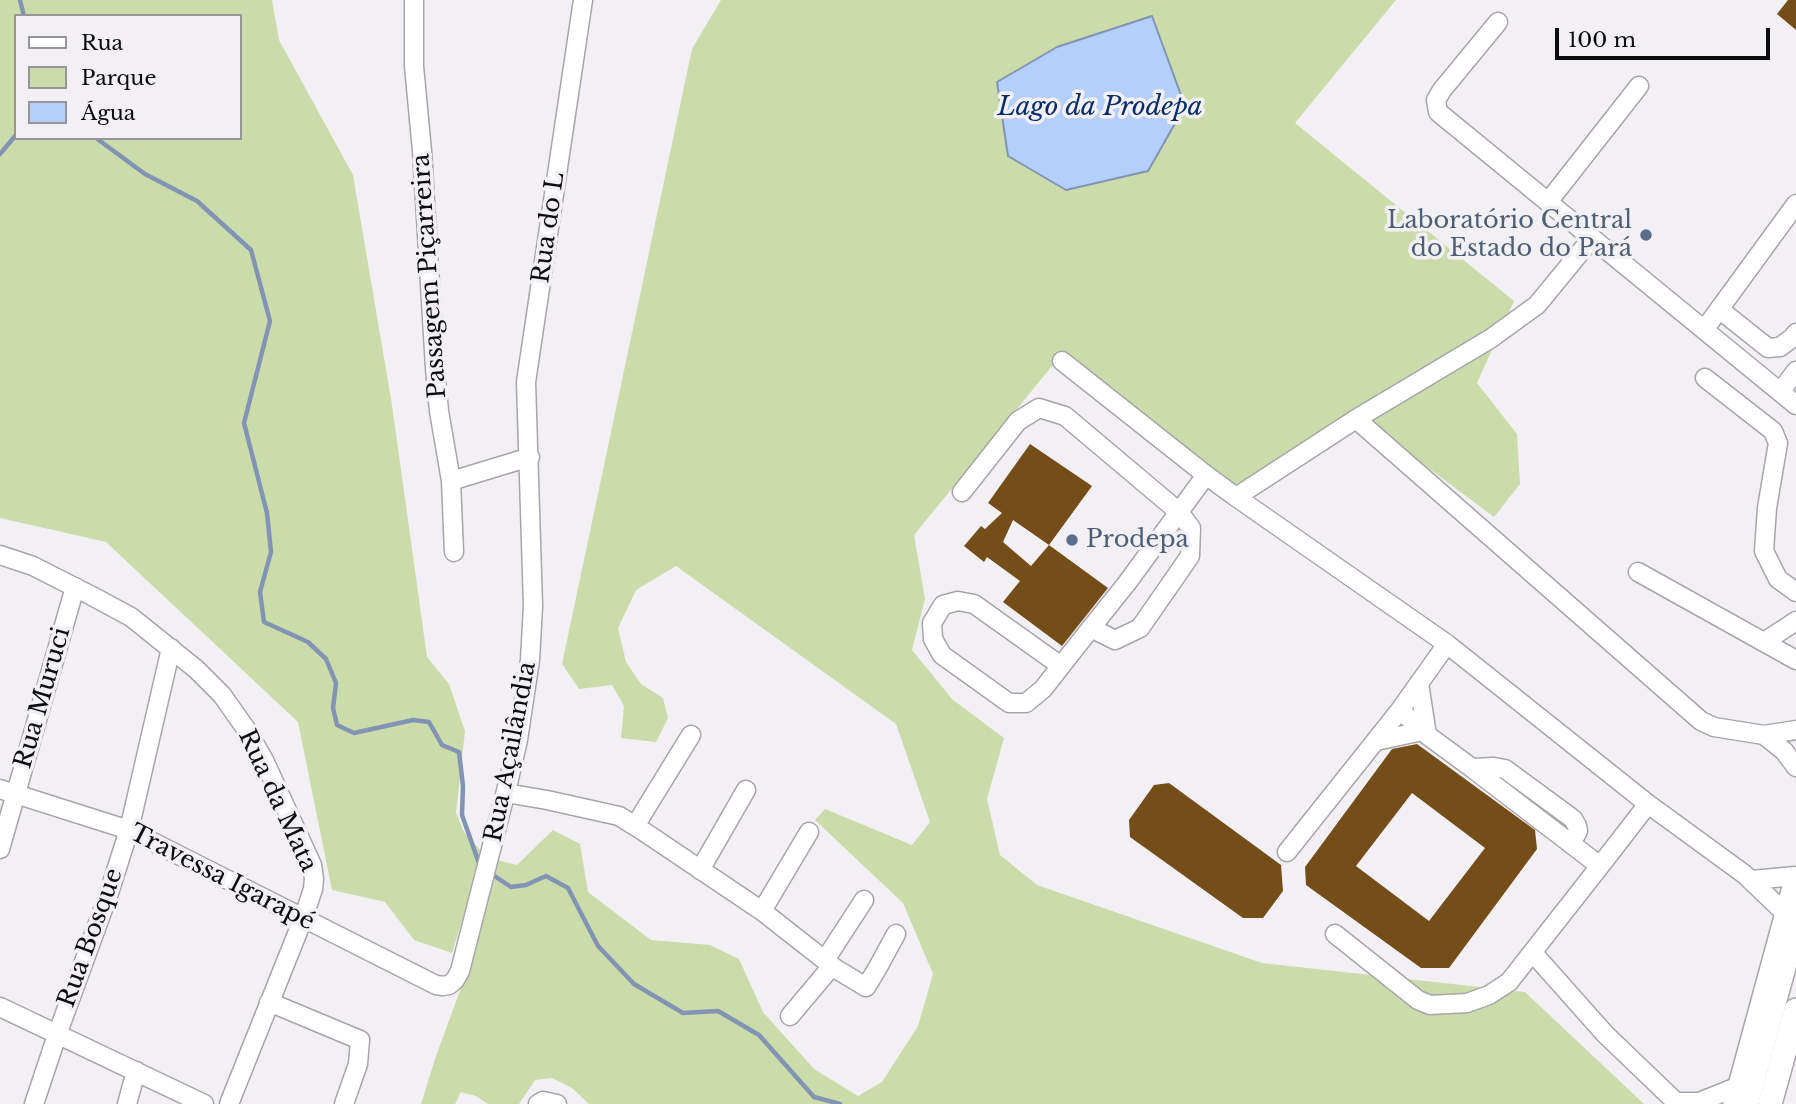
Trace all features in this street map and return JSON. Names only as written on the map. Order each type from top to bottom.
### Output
[{"type":"main road","points":[[1741,1098],[1791,924],[1796,878]]},
{"type":"main road","points":[[1770,1104],[1796,1010]]},
{"type":"street","name":"Passagem Piçarreira","points":[[414,0],[414,66],[422,150],[435,368],[451,481],[454,552]]},
{"type":"street","name":"Rua do L","points":[[530,457],[526,382],[583,0]]},
{"type":"street","points":[[1498,22],[1442,90],[1436,100],[1438,112],[1796,405]]},
{"type":"street","points":[[1548,202],[1639,86]]},
{"type":"street","points":[[1703,330],[1794,211]]},
{"type":"street","points":[[1236,497],[1356,419],[1490,339],[1537,305],[1592,238]]},
{"type":"street","points":[[1719,309],[1768,348],[1780,347],[1796,333]]},
{"type":"street","points":[[1062,361],[1206,475],[1447,644],[1648,804],[1752,880],[1791,924]]},
{"type":"street","points":[[1780,392],[1796,370]]},
{"type":"street","points":[[1705,378],[1773,431],[1778,443],[1767,508],[1764,551],[1778,579],[1796,592]]},
{"type":"street","points":[[962,492],[1018,421],[1039,408],[1065,416],[1179,512],[1191,528],[1190,556],[1140,628],[1115,640],[1091,628]]},
{"type":"street","points":[[1356,419],[1701,720],[1714,727],[1764,734],[1796,730]]},
{"type":"street","points":[[451,481],[530,457]]},
{"type":"street","name":"Rua Açailândia","points":[[436,985],[449,985],[460,971],[518,740],[530,660],[534,606],[530,457]]},
{"type":"street","points":[[1060,666],[974,604],[958,601],[943,605],[932,623],[933,639],[942,655],[1009,703],[1026,703],[1043,689],[1127,583],[1206,475]]},
{"type":"street","name":"Rua da Mata","points":[[0,555],[33,566],[131,617],[196,669],[222,695],[246,729],[264,760],[312,865],[314,878],[303,919],[269,1002]]},
{"type":"street","points":[[1638,572],[1796,660]]},
{"type":"street","name":"Rua Muruci","points":[[0,849],[8,792],[75,587]]},
{"type":"street","points":[[1764,642],[1796,621]]},
{"type":"street","points":[[1287,852],[1400,710],[1447,644]]},
{"type":"street","name":"Rua Bosque","points":[[34,1104],[130,830],[171,649]]},
{"type":"street","points":[[1419,683],[1425,733]]},
{"type":"street","points":[[1400,710],[1425,733],[1600,866]]},
{"type":"street","points":[[1376,741],[1425,733]]},
{"type":"street","points":[[1764,734],[1796,767]]},
{"type":"street","points":[[635,826],[691,735]]},
{"type":"street","points":[[700,870],[746,790]]},
{"type":"street","name":"Travessa Igarapé","points":[[8,792],[130,830],[436,985]]},
{"type":"street","points":[[506,793],[619,816],[762,911],[828,963],[866,987],[895,934]]},
{"type":"street","points":[[1335,934],[1418,1000],[1430,1005],[1467,1003],[1489,995],[1509,982],[1648,804]]},
{"type":"street","points":[[762,911],[809,832]]},
{"type":"street","points":[[1752,880],[1796,878]]},
{"type":"street","points":[[790,1016],[828,963],[864,900]]},
{"type":"street","points":[[1533,953],[1605,1034],[1677,1103],[1741,1098]]},
{"type":"street","points":[[229,1104],[269,1002],[360,1040],[358,1064],[344,1104]]},
{"type":"street","points":[[0,1007],[204,1104]]},
{"type":"street","points":[[127,1104],[136,1071]]},
{"type":"street","points":[[538,1104],[543,1101],[557,1104]]},
{"type":"green space","points":[[0,0],[272,0],[279,40],[353,175],[392,405],[427,657],[449,684],[465,731],[456,813],[464,832],[483,853],[452,953],[414,940],[385,902],[332,890],[298,722],[106,542],[0,518]]},
{"type":"green space","points":[[721,0],[1396,0],[1295,123],[1514,301],[1477,383],[1517,434],[1520,484],[1494,517],[1356,414],[1229,490],[1061,355],[914,535],[925,599],[912,650],[952,699],[1004,738],[987,799],[1000,855],[1037,885],[1262,963],[1525,992],[1644,1104],[589,1104],[572,1088],[552,1078],[535,1080],[519,1104],[488,1104],[476,1096],[461,1092],[455,1104],[421,1104],[485,913],[491,874],[497,860],[517,865],[553,830],[580,844],[588,892],[651,940],[710,945],[739,959],[763,1012],[814,1069],[858,1096],[882,1082],[918,1026],[933,974],[903,903],[815,820],[825,809],[912,845],[930,822],[896,724],[676,566],[636,590],[618,628],[626,662],[641,684],[663,698],[668,718],[656,742],[621,738],[624,706],[612,685],[579,689],[562,664],[692,49]]},
{"type":"water","name":"Lago da Prodepa","points":[[1152,16],[1185,106],[1148,171],[1066,190],[1008,156],[997,82],[1057,47]]},
{"type":"building","points":[[1788,0],[1796,0],[1796,30],[1777,14]]},
{"type":"building","points":[[1030,444],[1092,486],[1049,545],[1108,588],[1062,646],[1003,602],[1020,581],[987,557],[984,562],[964,546],[981,526],[985,529],[1002,513],[988,503]],"holes":[[[1013,520],[1049,545],[1031,566],[1003,542]]]},
{"type":"building","points":[[1417,744],[1535,830],[1537,849],[1449,968],[1421,968],[1306,885],[1305,867],[1392,749]],"holes":[[[1412,793],[1485,848],[1429,921],[1356,866]]]},
{"type":"building","points":[[1169,783],[1281,865],[1283,891],[1263,918],[1243,918],[1130,837],[1129,820],[1154,785]]},
{"type":"waterway","points":[[20,0],[24,14]]},
{"type":"waterway","points":[[0,154],[14,137]]},
{"type":"waterway","points":[[99,140],[145,174],[197,201],[251,250],[270,321],[244,423],[267,513],[271,552],[260,592],[264,622],[308,642],[326,659],[336,683],[333,708],[337,725],[354,733],[413,720],[429,722],[442,745],[459,752],[463,786],[462,815],[480,866]]},
{"type":"waterway","points":[[490,873],[511,887],[526,885],[546,876],[568,888],[598,946],[634,984],[683,1013],[718,1011],[759,1035],[814,1097],[840,1104]]},
{"type":"place","name":"Laboratório Central do Estado do Pará","points":[[1646,235]]},
{"type":"place","name":"Prodepa","points":[[1072,540]]}]
